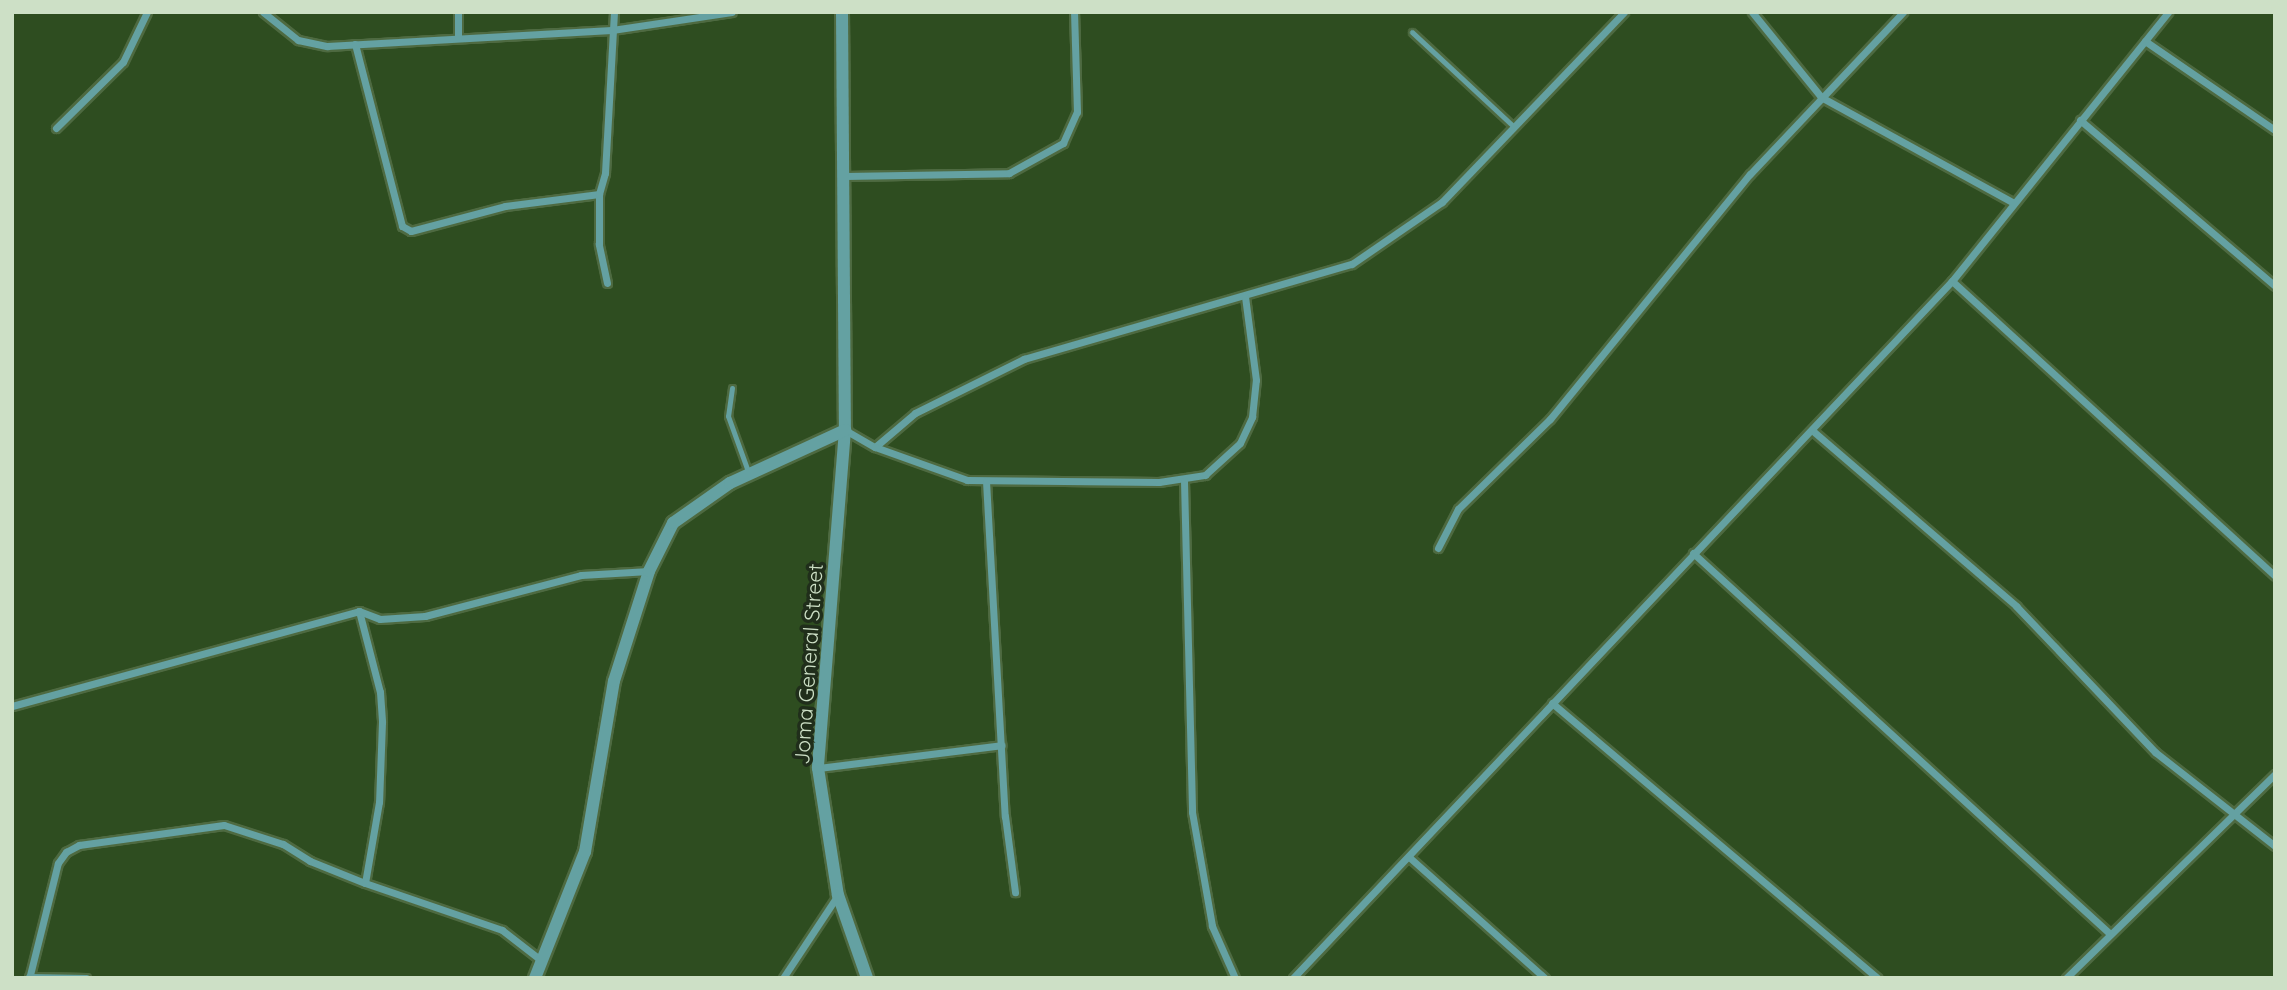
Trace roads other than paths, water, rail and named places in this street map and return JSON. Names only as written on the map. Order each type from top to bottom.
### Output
[{"type":"street","points":[[56,128],[84,105],[123,62],[147,12]]},
{"type":"street","points":[[262,12],[298,40],[315,46],[612,30],[732,12]]},
{"type":"street","points":[[458,12],[458,37]]},
{"type":"street","points":[[607,283],[599,244],[599,194],[605,173],[614,12]]},
{"type":"street","name":"Joma General Street","points":[[842,12],[845,430],[818,768],[838,895],[867,978]]},
{"type":"street","points":[[845,176],[1009,173],[1063,143],[1077,113],[1074,12]]},
{"type":"street","points":[[875,447],[915,413],[1024,359],[1352,264],[1408,230],[1442,202],[1512,125],[1624,12]]},
{"type":"street","points":[[1752,12],[1821,97],[2014,202]]},
{"type":"street","points":[[1438,548],[1458,509],[1550,419],[1750,174],[1903,12]]},
{"type":"street","points":[[1293,978],[1693,552],[1814,432],[1952,281],[2168,12]]},
{"type":"street","points":[[2145,41],[2275,130]]},
{"type":"street","points":[[355,44],[401,226],[411,231],[530,201],[599,194]]},
{"type":"street","points":[[2080,120],[2275,286]]},
{"type":"street","points":[[1952,281],[2275,576]]},
{"type":"street","points":[[535,978],[591,833],[609,704],[649,572],[673,523],[699,502],[749,474],[845,430],[875,447],[954,478],[986,481],[1184,481],[1224,462],[1252,417],[1256,380],[1245,297]]},
{"type":"street","points":[[1814,432],[2016,607],[2155,752],[2275,846]]},
{"type":"street","points":[[986,481],[1002,745],[1015,892]]},
{"type":"street","points":[[1184,481],[1192,813],[1212,926],[1234,978]]},
{"type":"street","points":[[1693,552],[2109,933]]},
{"type":"street","points":[[12,706],[359,611],[380,619],[425,616],[581,575],[649,572]]},
{"type":"street","points":[[359,611],[380,692],[382,722],[379,802],[365,883]]},
{"type":"street","points":[[1552,703],[1877,978]]},
{"type":"street","points":[[818,768],[1002,745]]},
{"type":"street","points":[[2066,978],[2109,933],[2275,774]]},
{"type":"street","points":[[86,978],[29,976],[58,863],[66,852],[79,845],[224,825],[283,844],[310,862],[365,883],[502,930],[542,962]]},
{"type":"street","points":[[1409,857],[1545,978]]},
{"type":"street","points":[[783,978],[838,895]]},
{"type":"lane","points":[[1412,32],[1512,125]]},
{"type":"lane","points":[[732,388],[728,416],[749,474]]}]
